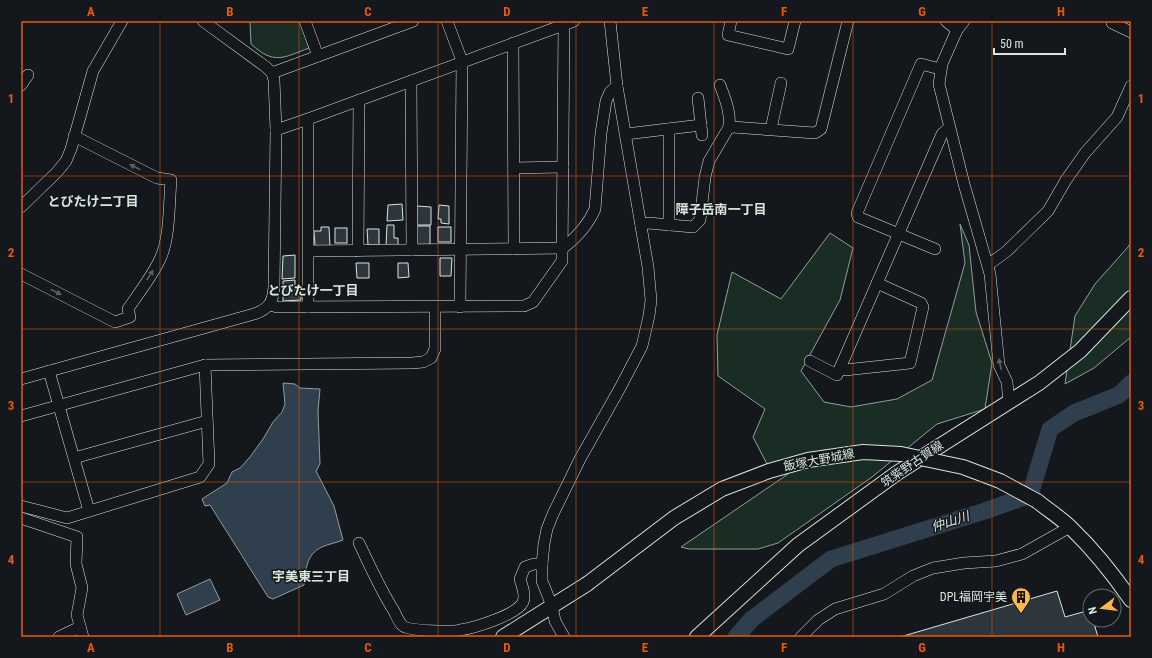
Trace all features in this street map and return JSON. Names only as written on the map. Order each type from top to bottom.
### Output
[{"type":"main road","name":"筑紫野古賀線","points":[[697,637],[798,545],[896,473],[1039,383],[1080,350],[1131,298]]},
{"type":"main road","name":"飯塚大野城線","points":[[504,637],[587,584],[674,518],[722,489],[769,471],[808,460],[863,452],[901,454],[963,467],[1000,481],[1037,501],[1070,527],[1091,548],[1114,575],[1131,600]]},
{"type":"street","points":[[21,207],[57,172],[66,161],[93,71],[122,21]]},
{"type":"street","points":[[21,379],[254,314],[270,305],[274,287],[276,130],[275,90],[272,72],[266,66],[203,21]]},
{"type":"street","points":[[305,21],[318,56]]},
{"type":"street","points":[[272,72],[413,21]]},
{"type":"street","points":[[447,21],[462,61],[462,250],[460,306]]},
{"type":"street","points":[[564,637],[555,621],[552,606],[542,581],[542,564],[547,529],[591,438],[642,346],[651,300],[648,267],[617,86],[610,21]]},
{"type":"street","points":[[731,21],[728,35],[788,49],[795,21]]},
{"type":"street","points":[[729,128],[771,129],[815,133],[821,129],[848,21]]},
{"type":"street","points":[[946,21],[957,30]]},
{"type":"street","points":[[964,21],[957,30],[946,51],[940,69],[939,84],[964,184],[990,274],[999,365],[1007,382],[1009,402]]},
{"type":"street","points":[[1113,21],[1112,23],[1131,32]]},
{"type":"street","points":[[270,305],[277,307],[524,306],[533,302],[562,261],[563,167],[569,23],[276,130]]},
{"type":"street","points":[[514,44],[514,249]]},
{"type":"street","points":[[935,249],[858,217],[857,214],[921,64],[940,69]]},
{"type":"street","points":[[21,85],[28,75]]},
{"type":"street","points":[[411,81],[412,250]]},
{"type":"street","points":[[771,129],[781,83]]},
{"type":"street","points":[[640,225],[648,224],[693,227],[700,220],[705,177],[709,161],[729,128],[730,120],[728,108],[720,85]]},
{"type":"street","points":[[309,251],[563,248],[581,232],[592,217],[595,210],[601,133],[606,101],[610,92],[617,86]]},
{"type":"street","points":[[988,266],[1007,251],[1048,211],[1066,180],[1085,153],[1117,117],[1131,86]]},
{"type":"street","points":[[626,134],[669,129],[701,130],[698,98]]},
{"type":"street","points":[[358,251],[359,100]]},
{"type":"street","points":[[308,119],[308,307]]},
{"type":"street","points":[[810,361],[837,375],[942,134],[949,128]]},
{"type":"street","points":[[669,129],[669,225]]},
{"type":"street","points":[[21,274],[115,322],[130,317],[128,309],[160,260],[164,249],[166,236],[171,180],[157,178],[74,136]]},
{"type":"street","points":[[514,168],[563,167]]},
{"type":"street","points":[[840,368],[845,370],[910,363],[923,307],[921,303],[877,283]]},
{"type":"street","points":[[21,416],[205,365],[423,362],[431,358],[435,349],[435,307]]},
{"type":"street","points":[[21,506],[67,518],[200,477],[209,464],[205,365]]},
{"type":"street","points":[[49,371],[89,511]]},
{"type":"street","points":[[74,458],[207,420]]},
{"type":"street","points":[[21,518],[77,536],[76,564],[82,588],[77,615],[82,632],[59,637]]},
{"type":"street","points":[[801,637],[818,620],[834,609],[884,594],[913,576],[926,570],[944,565],[996,561],[1022,554],[1070,527]]},
{"type":"street","points":[[359,543],[379,587],[403,626],[412,630],[460,630],[494,620],[514,612],[523,602],[524,593],[520,579],[525,567],[534,564],[542,564]]},
{"type":"green space","points":[[250,21],[300,21],[309,48],[292,55],[279,58],[266,55],[251,44]]},
{"type":"green space","points":[[960,224],[969,245],[976,312],[992,363],[985,409],[937,424],[872,477],[778,543],[758,549],[689,549],[681,547],[788,474],[767,464],[753,437],[765,409],[718,376],[717,335],[732,272],[781,299],[830,233],[853,248],[840,300],[801,371],[824,402],[851,407],[897,399],[932,380],[965,263]]},
{"type":"green space","points":[[1131,242],[1131,337],[1094,368],[1065,384],[1075,316],[1095,284]]},
{"type":"water","points":[[283,383],[295,384],[300,388],[320,389],[318,411],[320,464],[316,471],[334,506],[343,540],[322,547],[313,554],[308,563],[304,585],[273,599],[268,597],[210,505],[205,506],[202,499],[227,483],[232,472],[240,468],[250,457],[273,422],[282,412],[285,404]]},
{"type":"water","points":[[210,579],[220,600],[186,615],[177,594]]},
{"type":"building","points":[[402,204],[403,220],[387,221],[388,205]]},
{"type":"building","points":[[439,205],[449,206],[449,224],[441,223],[441,219],[438,219]]},
{"type":"building","points":[[417,206],[431,207],[431,225],[417,225]]},
{"type":"building","points":[[387,225],[394,225],[394,238],[398,238],[398,246],[386,246]]},
{"type":"building","points":[[416,226],[430,226],[430,245],[416,245]]},
{"type":"building","points":[[321,227],[329,227],[330,246],[315,246],[314,231],[321,231]]},
{"type":"building","points":[[438,227],[451,227],[451,242],[438,242]]},
{"type":"building","points":[[335,228],[347,228],[347,243],[335,243]]},
{"type":"building","points":[[367,229],[379,229],[379,245],[368,245]]},
{"type":"building","points":[[295,255],[295,278],[282,279],[283,256]]},
{"type":"building","points":[[440,258],[452,258],[451,276],[440,276]]},
{"type":"building","points":[[356,263],[369,263],[369,278],[357,278]]},
{"type":"building","points":[[398,263],[408,263],[409,277],[398,278]]},
{"type":"building","points":[[295,280],[295,290],[301,290],[301,300],[283,301],[283,281]]},
{"type":"building","name":"DPL福岡宇美","points":[[1057,591],[1065,617],[1082,612],[1082,628],[1095,628],[1098,637],[900,637]]},
{"type":"waterway","name":"仲山川","points":[[736,637],[752,619],[831,559],[985,511],[1030,495],[1050,429],[1074,413],[1119,395],[1131,383]]},
{"type":"place","name":"DPL福岡宇美","points":[[1021,614]]},
{"type":"district","name":"とびたけ二丁目","points":[[93,201]]},
{"type":"district","name":"障子岳南一丁目","points":[[721,209]]},
{"type":"district","name":"とびたけ一丁目","points":[[313,290]]},
{"type":"district","name":"宇美東三丁目","points":[[311,576]]}]
